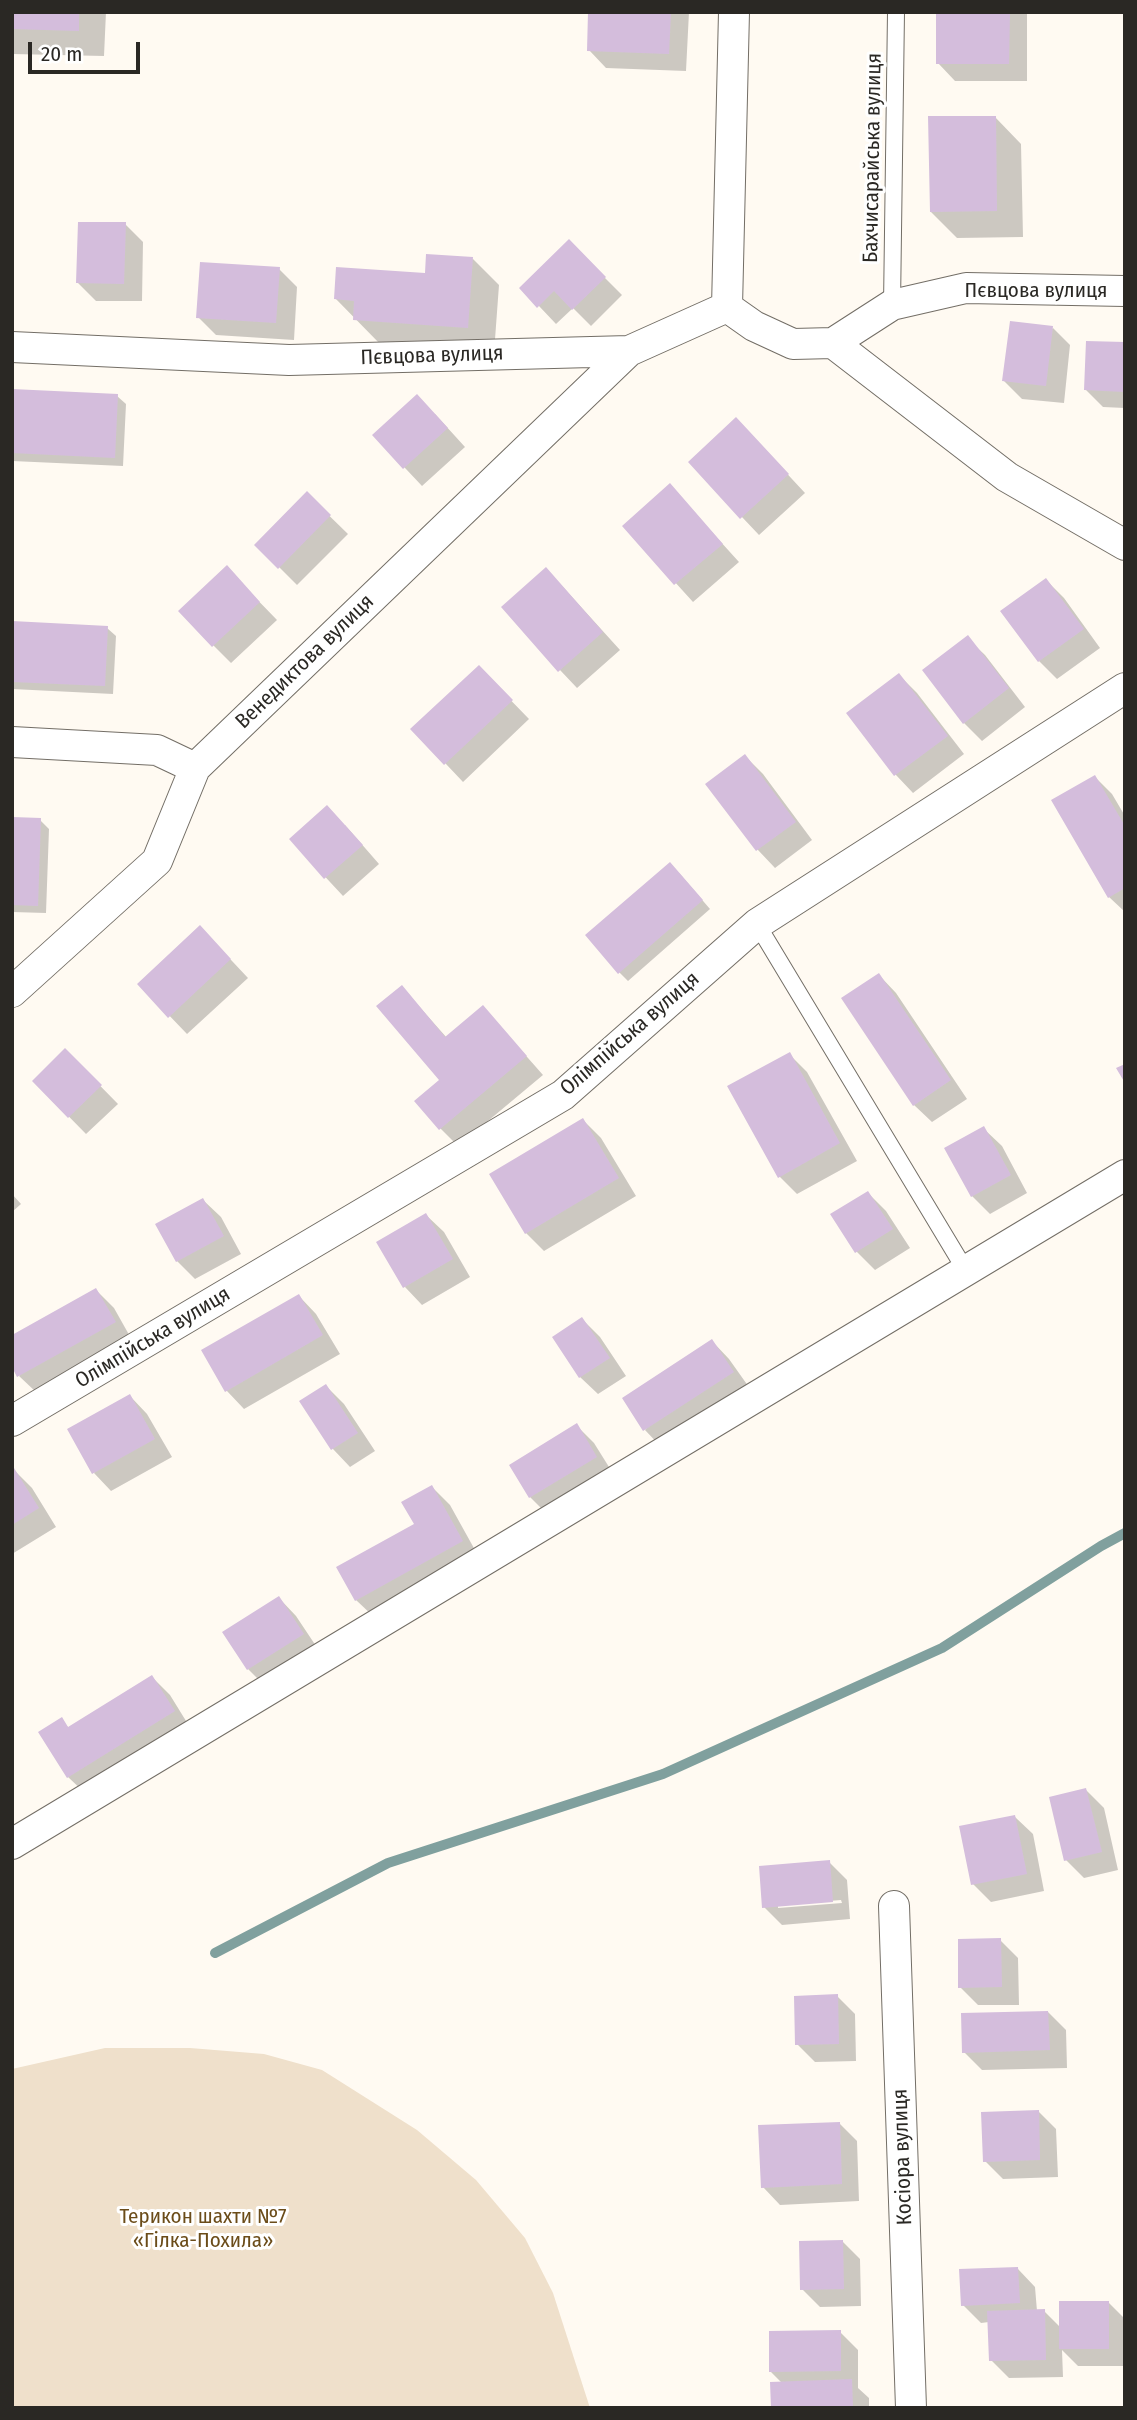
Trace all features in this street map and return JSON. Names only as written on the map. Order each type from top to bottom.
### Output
[{"type":"street","points":[[733,12],[727,307],[754,326],[793,344],[833,343],[1007,477],[1125,545]]},
{"type":"street","name":"Пєвцова вулиця","points":[[833,343],[892,305],[965,288],[1125,291]]},
{"type":"street","name":"Пєвцова вулиця","points":[[12,347],[289,360],[629,351],[727,307]]},
{"type":"street","name":"Венедиктова вулиця","points":[[12,992],[157,861],[195,768],[629,351]]},
{"type":"street","name":"Олімпійська вулиця","points":[[12,1421],[564,1095],[757,924],[1125,688]]},
{"type":"street","points":[[12,742],[157,750],[195,768]]},
{"type":"street","points":[[12,1844],[1125,1175]]},
{"type":"street","name":"Косіора вулиця","points":[[894,1906],[911,2408]]},
{"type":"lane","name":"Бахчисарайська вулиця","points":[[892,305],[896,12]]},
{"type":"lane","points":[[757,924],[966,1270]]},
{"type":"green space","name":"Терикон шахти №7 «Гілка-Похила»","points":[[105,2048],[190,2048],[264,2054],[322,2070],[417,2130],[476,2180],[525,2238],[553,2293],[590,2408],[12,2408],[12,2069]]},
{"type":"building","points":[[12,12],[79,12],[79,31],[12,29]]},
{"type":"building","points":[[588,12],[671,12],[669,54],[587,51]]},
{"type":"building","points":[[936,12],[1010,12],[1009,64],[936,64]]},
{"type":"building","points":[[928,116],[996,116],[997,211],[930,212]]},
{"type":"building","points":[[78,222],[126,222],[124,284],[76,283]]},
{"type":"building","points":[[569,239],[606,277],[572,310],[554,291],[537,308],[519,288]]},
{"type":"building","points":[[426,254],[473,257],[468,328],[353,320],[354,301],[334,299],[336,267],[425,273]]},
{"type":"building","points":[[200,262],[280,267],[276,323],[196,318]]},
{"type":"building","points":[[1010,321],[1053,326],[1046,386],[1002,381]]},
{"type":"building","points":[[1086,341],[1125,342],[1125,392],[1084,390]]},
{"type":"building","points":[[12,389],[118,394],[115,458],[12,453]]},
{"type":"building","points":[[417,394],[448,428],[403,469],[372,435]]},
{"type":"building","points":[[736,417],[789,474],[740,519],[688,462]]},
{"type":"building","points":[[670,483],[723,544],[674,585],[622,526]]},
{"type":"building","points":[[307,491],[331,515],[278,569],[254,545]]},
{"type":"building","points":[[227,565],[260,602],[212,647],[178,611]]},
{"type":"building","points":[[546,567],[603,632],[558,672],[501,607]]},
{"type":"building","points":[[1046,578],[1084,629],[1038,662],[1000,611]]},
{"type":"building","points":[[12,621],[108,626],[105,686],[12,682]]},
{"type":"building","points":[[968,635],[1009,688],[963,724],[922,670]]},
{"type":"building","points":[[479,665],[513,700],[444,765],[410,729]]},
{"type":"building","points":[[899,673],[948,736],[894,776],[846,713]]},
{"type":"building","points":[[745,754],[796,822],[756,851],[705,784]]},
{"type":"building","points":[[1095,775],[1125,826],[1125,888],[1108,898],[1051,800]]},
{"type":"building","points":[[327,805],[363,845],[324,879],[289,839]]},
{"type":"building","points":[[12,817],[41,818],[38,906],[12,905]]},
{"type":"building","points":[[670,862],[703,900],[618,974],[585,935]]},
{"type":"building","points":[[200,925],[231,959],[168,1018],[137,984]]},
{"type":"building","points":[[879,973],[951,1080],[913,1106],[841,998]]},
{"type":"building","points":[[402,985],[445,1037],[483,1005],[527,1056],[439,1130],[414,1101],[439,1080],[376,1006]]},
{"type":"building","points":[[65,1048],[102,1085],[68,1118],[32,1081]]},
{"type":"building","points":[[790,1052],[840,1143],[778,1178],[727,1086]]},
{"type":"building","points":[[1125,1064],[1125,1083],[1116,1068]]},
{"type":"building","points":[[583,1118],[619,1178],[525,1234],[489,1174]]},
{"type":"building","points":[[984,1126],[1011,1175],[971,1197],[944,1148]]},
{"type":"building","points":[[868,1191],[893,1229],[855,1253],[830,1214]]},
{"type":"building","points":[[203,1198],[224,1236],[176,1262],[155,1224]]},
{"type":"building","points":[[426,1213],[453,1259],[403,1288],[376,1242]]},
{"type":"building","points":[[96,1288],[116,1322],[17,1377],[12,1367],[12,1335]]},
{"type":"building","points":[[299,1294],[323,1335],[225,1392],[201,1350]]},
{"type":"building","points":[[582,1317],[610,1358],[579,1378],[552,1337]]},
{"type":"building","points":[[712,1339],[734,1372],[643,1431],[622,1398]]},
{"type":"building","points":[[326,1384],[358,1433],[331,1450],[299,1401]]},
{"type":"building","points":[[130,1394],[155,1439],[92,1474],[67,1429]]},
{"type":"building","points":[[577,1423],[597,1457],[529,1498],[509,1465]]},
{"type":"building","points":[[14,1468],[39,1508],[12,1525],[12,1469]]},
{"type":"building","points":[[432,1485],[463,1541],[355,1601],[336,1567],[414,1524],[401,1502]]},
{"type":"building","points":[[279,1596],[304,1634],[247,1670],[222,1632]]},
{"type":"building","points":[[152,1675],[175,1711],[67,1778],[38,1732],[62,1717],[68,1727]]},
{"type":"building","points":[[1086,1788],[1102,1852],[1064,1861],[1049,1797]]},
{"type":"building","points":[[1015,1815],[1027,1874],[971,1885],[959,1826]]},
{"type":"building","points":[[830,1860],[833,1902],[762,1908],[759,1866]]},
{"type":"building","points":[[1001,1938],[1002,1987],[958,1988],[958,1939]]},
{"type":"building","points":[[838,1994],[839,2044],[795,2045],[794,1996]]},
{"type":"building","points":[[1048,2011],[1050,2050],[962,2053],[961,2013]]},
{"type":"building","points":[[1039,2110],[1040,2160],[983,2162],[981,2112]]},
{"type":"building","points":[[840,2122],[842,2184],[761,2188],[758,2125]]},
{"type":"building","points":[[843,2240],[844,2289],[800,2290],[799,2241]]},
{"type":"building","points":[[1018,2267],[1020,2303],[961,2306],[959,2269]]},
{"type":"building","points":[[1059,2301],[1109,2301],[1109,2349],[1059,2349]]},
{"type":"building","points":[[1045,2309],[1046,2360],[989,2361],[987,2311]]},
{"type":"building","points":[[841,2330],[841,2371],[769,2372],[769,2331]]},
{"type":"building","points":[[852,2379],[853,2408],[771,2408],[770,2382]]},
{"type":"waterway","points":[[215,1953],[388,1863],[663,1774],[942,1648],[1125,1533]]}]
